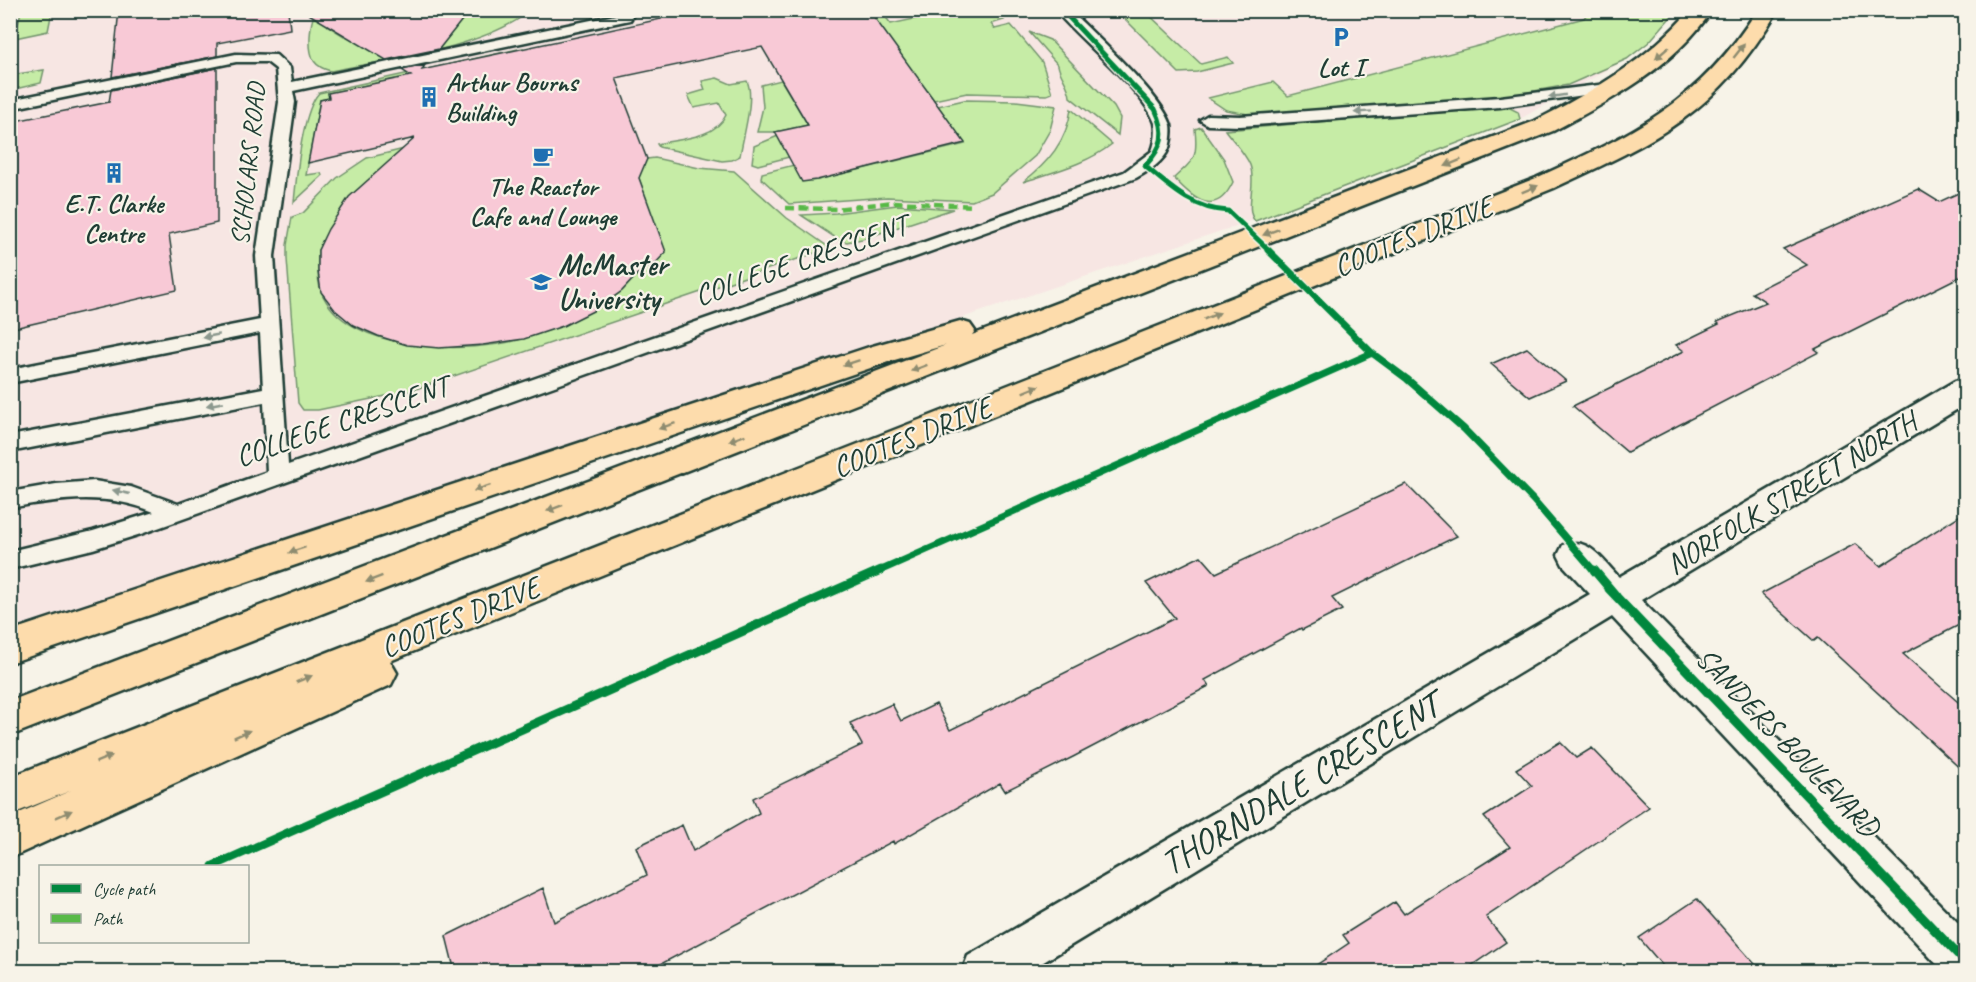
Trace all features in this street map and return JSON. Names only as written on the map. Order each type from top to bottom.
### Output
[{"type":"main road","name":"COOTES DRIVE","points":[[10,719],[1544,126],[1615,87],[1658,57],[1679,38],[1702,10]]},
{"type":"main road","name":"COOTES DRIVE","points":[[10,796],[1545,183],[1622,147],[1685,109],[1724,71],[1768,10]]},
{"type":"main road","points":[[10,647],[880,354],[1150,278]]},
{"type":"main road","points":[[10,838],[821,473]]},
{"type":"street","name":"NORFOLK STREET NORTH","points":[[1616,596],[1965,389]]},
{"type":"street","name":"SANDERS BOULEVARD","points":[[1575,555],[1965,963]]},
{"type":"street","name":"THORNDALE CRESCENT","points":[[984,972],[1616,596]]},
{"type":"lane","name":"COLLEGE CRESCENT","points":[[10,560],[93,540],[176,512],[1130,175],[1145,166],[1161,149],[1164,125],[1142,93],[1062,10]]},
{"type":"lane","points":[[287,88],[625,17]]},
{"type":"lane","name":"SCHOLARS ROAD","points":[[10,105],[250,57],[271,58],[283,69],[287,102],[265,246],[278,476]]},
{"type":"lane","points":[[1208,120],[1240,121],[1500,102],[1615,87]]},
{"type":"lane","points":[[10,376],[268,325]]},
{"type":"lane","points":[[10,444],[273,393]]},
{"type":"lane","points":[[10,500],[54,491],[105,488],[142,497],[176,512]]},
{"type":"shaded area","name":"McMaster University","points":[[11,11],[1676,11],[1649,42],[1627,59],[1520,119],[1310,201],[218,568],[11,628]]},
{"type":"green space","points":[[21,11],[52,11],[48,31],[15,38]]},
{"type":"green space","points":[[323,11],[328,26],[344,36],[377,40],[444,28],[470,11],[530,11],[487,35],[461,44],[331,71],[321,68],[314,61],[310,50],[313,17],[315,12]]},
{"type":"green space","points":[[837,11],[881,11],[891,24],[951,11],[995,11],[1004,20],[991,24],[995,29],[1011,25],[1042,62],[1052,93],[1047,95],[967,93],[934,100],[925,88]]},
{"type":"green space","points":[[1117,11],[1145,11],[1201,64],[1228,57],[1233,63],[1197,72],[1179,73]]},
{"type":"green space","points":[[1589,11],[1676,11],[1649,42],[1627,59],[1568,85],[1512,95],[1253,115],[1226,110],[1208,98],[1273,82],[1288,96],[1584,18]]},
{"type":"green space","points":[[1029,32],[1050,40],[1114,107],[1120,118],[1118,135],[1070,97],[1058,65]]},
{"type":"green space","points":[[523,48],[524,52],[328,93],[329,98],[320,100],[306,175],[321,173],[322,176],[294,202],[304,128],[313,102],[319,93]]},
{"type":"green space","points":[[44,70],[41,83],[11,90],[11,75]]},
{"type":"green space","points":[[717,78],[731,84],[747,81],[750,97],[740,156],[722,161],[659,147],[657,144],[706,133],[721,123],[726,115],[719,103],[694,108],[688,95],[705,90],[702,81]]},
{"type":"green space","points":[[781,80],[808,125],[776,132],[757,132],[763,107],[761,85]]},
{"type":"green space","points":[[964,100],[1016,101],[1056,106],[1050,130],[1035,156],[992,193],[972,201],[887,197],[789,204],[761,178],[762,173],[794,165],[808,180],[817,180],[965,144],[938,106]]},
{"type":"green space","points":[[1506,106],[1518,112],[1520,119],[1255,221],[1250,203],[1252,172],[1250,165],[1225,130]]},
{"type":"green space","points":[[1071,109],[1112,144],[1081,162],[1023,182],[1048,159],[1061,141]]},
{"type":"green space","points":[[537,117],[318,250],[319,286],[334,312],[356,327],[382,338],[443,347],[474,347],[502,343],[563,325],[614,297],[644,267],[651,268],[665,252],[636,170],[647,159],[655,158],[699,168],[734,171],[787,218],[830,248],[410,391],[318,410],[303,410],[298,403],[287,259],[292,217],[303,213],[337,178],[367,158]]},
{"type":"green space","points":[[1201,127],[1224,159],[1233,182],[1219,200],[1212,202],[1205,202],[1189,193],[1174,178],[1194,157],[1195,129]]},
{"type":"green space","points":[[778,136],[789,157],[758,165],[752,163],[754,146]]},
{"type":"green space","points":[[897,205],[953,209],[847,242],[839,240],[801,215],[836,213]]},
{"type":"building","points":[[119,10],[288,10],[290,29],[217,43],[217,56],[112,77]]},
{"type":"building","points":[[302,10],[470,10],[439,49],[386,60]]},
{"type":"building","points":[[657,10],[869,10],[965,143],[802,182],[775,132],[808,125],[762,47],[616,78],[647,159],[639,178],[666,252],[651,268],[644,267],[622,291],[595,310],[563,326],[524,339],[483,345],[439,348],[407,345],[353,325],[335,310],[321,292],[318,250],[328,229],[349,197],[415,138],[308,163],[320,100],[329,98],[328,93],[411,76],[402,70],[425,65],[422,70],[661,19]]},
{"type":"building","name":"E.T. Clarke Centre","points":[[217,68],[217,223],[169,234],[177,290],[10,329],[10,122],[109,102],[111,90]]},
{"type":"building","points":[[1918,189],[1939,202],[1965,190],[1965,274],[1815,349],[1819,352],[1627,452],[1573,406],[1684,351],[1676,345],[1719,324],[1717,322],[1766,302],[1752,293],[1807,265],[1783,249]]},
{"type":"building","points":[[1527,348],[1566,381],[1530,397],[1491,364]]},
{"type":"building","points":[[1406,484],[1457,536],[1332,598],[1342,610],[1302,630],[1301,628],[1205,680],[1209,686],[1073,757],[1005,791],[1000,783],[894,844],[893,841],[646,972],[455,972],[446,936],[543,888],[554,922],[647,875],[636,847],[682,825],[693,851],[759,813],[753,798],[862,745],[850,723],[892,704],[901,721],[936,704],[950,730],[1175,618],[1146,583],[1201,556],[1216,573]]},
{"type":"building","points":[[1965,512],[1965,622],[1903,654],[1965,708],[1965,773],[1818,638],[1814,641],[1761,594],[1855,544],[1881,566]]},
{"type":"building","points":[[1560,742],[1576,758],[1592,748],[1649,807],[1486,917],[1506,942],[1462,972],[1306,972],[1349,943],[1343,935],[1395,902],[1404,914],[1510,847],[1484,817],[1532,786],[1516,769]]},
{"type":"building","points":[[1697,899],[1762,972],[1668,972],[1639,938]]},
{"type":"marked path","points":[[786,208],[836,209],[894,202],[974,206]]},
{"type":"cycle path","points":[[1062,10],[1155,109],[1162,126],[1163,139],[1161,146],[1145,166],[1173,190],[1193,203],[1215,210],[1228,211],[1333,312],[1372,353],[1407,379],[1464,429],[1533,500],[1616,596]]},
{"type":"cycle path","points":[[215,865],[1372,353]]},
{"type":"cycle path","points":[[1609,589],[1966,963]]},
{"type":"place","name":"Lot I","points":[[1341,37]]},
{"type":"place","name":"Arthur Bourns Building","points":[[429,97]]},
{"type":"place","name":"The Reactor Cafe and Lounge","points":[[543,156]]},
{"type":"place","name":"E.T. Clarke Centre","points":[[114,173]]},
{"type":"place","name":"McMaster University","points":[[541,282]]}]
